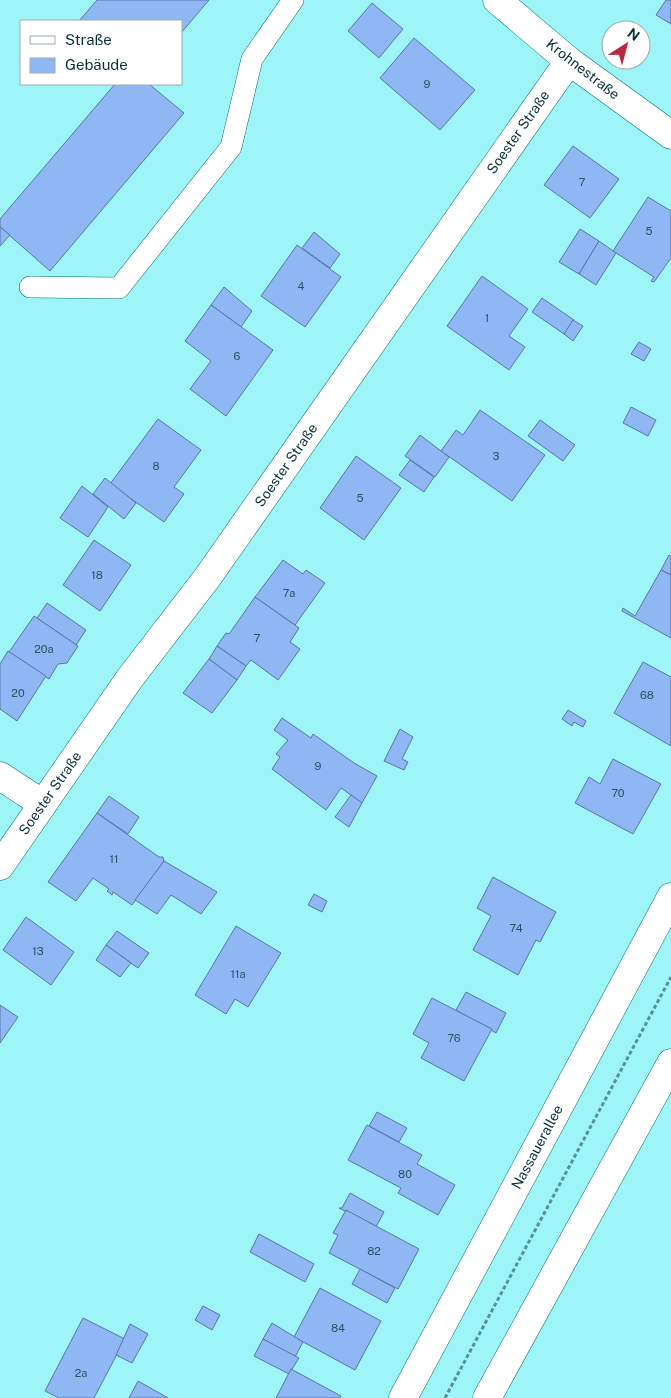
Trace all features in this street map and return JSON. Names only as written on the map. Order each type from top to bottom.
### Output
[{"type":"street","name":"Krohnestraße","points":[[497,0],[569,60],[671,136]]},
{"type":"street","name":"Soester Straße","points":[[0,866],[130,678],[206,578],[569,60]]},
{"type":"street","points":[[0,776],[43,804]]},
{"type":"street","name":"Nassauerallee","points":[[403,1398],[671,897]]},
{"type":"street","points":[[487,1398],[671,1062]]},
{"type":"lane","points":[[30,286],[119,288],[231,147],[252,60],[293,0]]},
{"type":"path","points":[[445,1398],[671,977]]},
{"type":"building","points":[[97,0],[209,0],[182,32],[182,20],[80,20]]},
{"type":"building","points":[[666,0],[671,0],[671,24],[656,15]]},
{"type":"building","points":[[372,3],[403,29],[379,58],[348,31]]},
{"type":"building","points":[[414,38],[475,90],[440,130],[380,78]]},
{"type":"building","points":[[114,85],[150,85],[184,113],[50,271],[0,227],[0,219]]},
{"type":"building","points":[[573,146],[619,179],[590,218],[544,185]]},
{"type":"building","points":[[648,197],[671,211],[671,258],[654,282],[651,281],[654,277],[613,251]]},
{"type":"building","points":[[0,227],[10,235],[0,246]]},
{"type":"building","points":[[580,229],[599,241],[579,274],[559,262]]},
{"type":"building","points":[[314,232],[340,254],[330,268],[302,248]]},
{"type":"building","points":[[599,241],[616,253],[596,285],[579,274]]},
{"type":"building","points":[[297,245],[341,277],[305,327],[261,296]]},
{"type":"building","points":[[482,276],[528,309],[509,336],[525,347],[509,370],[447,326]]},
{"type":"building","points":[[224,287],[252,311],[241,327],[211,305]]},
{"type":"building","points":[[542,298],[574,320],[564,334],[532,312]]},
{"type":"building","points":[[211,305],[273,350],[226,416],[190,389],[211,361],[185,341]]},
{"type":"building","points":[[573,320],[583,326],[573,341],[564,334]]},
{"type":"building","points":[[639,342],[651,349],[644,361],[631,354]]},
{"type":"building","points":[[631,407],[656,420],[648,436],[623,423]]},
{"type":"building","points":[[480,410],[545,455],[512,501],[441,451],[456,430],[463,435]]},
{"type":"building","points":[[158,419],[201,450],[174,487],[184,494],[164,522],[110,484]]},
{"type":"building","points":[[540,420],[575,445],[563,461],[528,436]]},
{"type":"building","points":[[420,435],[449,457],[435,477],[405,456]]},
{"type":"building","points":[[356,456],[401,488],[364,540],[320,508]]},
{"type":"building","points":[[410,460],[434,477],[424,492],[399,475]]},
{"type":"building","points":[[105,478],[136,503],[124,519],[93,494]]},
{"type":"building","points":[[82,486],[108,507],[88,537],[60,518]]},
{"type":"building","points":[[94,540],[131,565],[100,611],[63,585]]},
{"type":"building","points":[[669,555],[671,556],[671,575],[661,570]]},
{"type":"building","points":[[283,560],[303,574],[306,570],[325,583],[295,625],[255,597]]},
{"type":"building","points":[[661,570],[671,575],[671,638],[622,611],[623,608],[635,616]]},
{"type":"building","points":[[255,597],[299,628],[290,642],[300,649],[278,680],[251,660],[246,666],[217,646],[226,633],[229,634]]},
{"type":"building","points":[[47,603],[86,630],[76,645],[37,618]]},
{"type":"building","points":[[34,616],[78,646],[67,663],[58,664],[49,679],[9,652]]},
{"type":"building","points":[[217,646],[246,666],[237,680],[209,659]]},
{"type":"building","points":[[8,651],[46,676],[17,721],[0,709],[0,664]]},
{"type":"building","points":[[209,659],[237,680],[212,713],[183,693]]},
{"type":"building","points":[[643,662],[671,677],[671,746],[614,713]]},
{"type":"building","points":[[568,710],[586,721],[583,727],[574,722],[572,726],[562,719]]},
{"type":"building","points":[[282,718],[311,738],[313,734],[354,763],[377,776],[362,803],[341,788],[326,810],[272,769],[280,757],[276,754],[288,740],[274,730]]},
{"type":"building","points":[[400,729],[413,737],[402,759],[408,762],[404,770],[384,761]]},
{"type":"building","points":[[613,759],[661,784],[633,834],[575,803],[589,777],[600,784]]},
{"type":"building","points":[[351,795],[362,803],[349,827],[335,817]]},
{"type":"building","points":[[109,796],[139,817],[128,834],[97,813]]},
{"type":"building","points":[[97,813],[159,857],[163,857],[164,861],[132,905],[113,892],[112,895],[107,891],[109,889],[93,878],[76,901],[48,882]]},
{"type":"building","points":[[164,861],[217,892],[201,914],[171,895],[157,914],[135,900]]},
{"type":"building","points":[[493,877],[556,912],[540,942],[536,940],[518,975],[473,950],[491,916],[477,908]]},
{"type":"building","points":[[314,894],[327,901],[322,912],[308,905]]},
{"type":"building","points":[[26,917],[74,952],[51,985],[3,950]]},
{"type":"building","points":[[236,926],[281,953],[248,1007],[235,999],[226,1014],[195,995]]},
{"type":"building","points":[[117,931],[149,953],[138,968],[106,945]]},
{"type":"building","points":[[106,945],[131,963],[120,977],[96,960]]},
{"type":"building","points":[[466,992],[506,1013],[496,1033],[456,1010]]},
{"type":"building","points":[[432,998],[492,1029],[464,1081],[421,1058],[429,1043],[413,1034]]},
{"type":"building","points":[[0,1005],[18,1017],[0,1043]]},
{"type":"building","points":[[377,1112],[407,1128],[399,1142],[369,1126]]},
{"type":"building","points":[[367,1125],[422,1155],[417,1164],[455,1185],[438,1215],[398,1193],[401,1188],[348,1160]]},
{"type":"building","points":[[350,1193],[384,1212],[376,1227],[339,1208],[342,1208]]},
{"type":"building","points":[[346,1210],[419,1249],[398,1289],[329,1253],[338,1235],[333,1233]]},
{"type":"building","points":[[259,1234],[314,1264],[305,1282],[250,1252]]},
{"type":"building","points":[[360,1269],[395,1288],[387,1303],[352,1284]]},
{"type":"building","points":[[320,1288],[381,1321],[355,1370],[294,1337]]},
{"type":"building","points":[[203,1306],[220,1315],[212,1330],[195,1320]]},
{"type":"building","points":[[83,1318],[125,1339],[94,1398],[59,1398],[45,1391]]},
{"type":"building","points":[[272,1323],[303,1342],[295,1357],[263,1339]]},
{"type":"building","points":[[130,1324],[148,1334],[132,1363],[116,1355]]},
{"type":"building","points":[[263,1339],[299,1358],[289,1374],[254,1356]]},
{"type":"building","points":[[291,1369],[341,1396],[340,1398],[276,1398]]},
{"type":"building","points":[[138,1381],[168,1398],[129,1398]]}]
